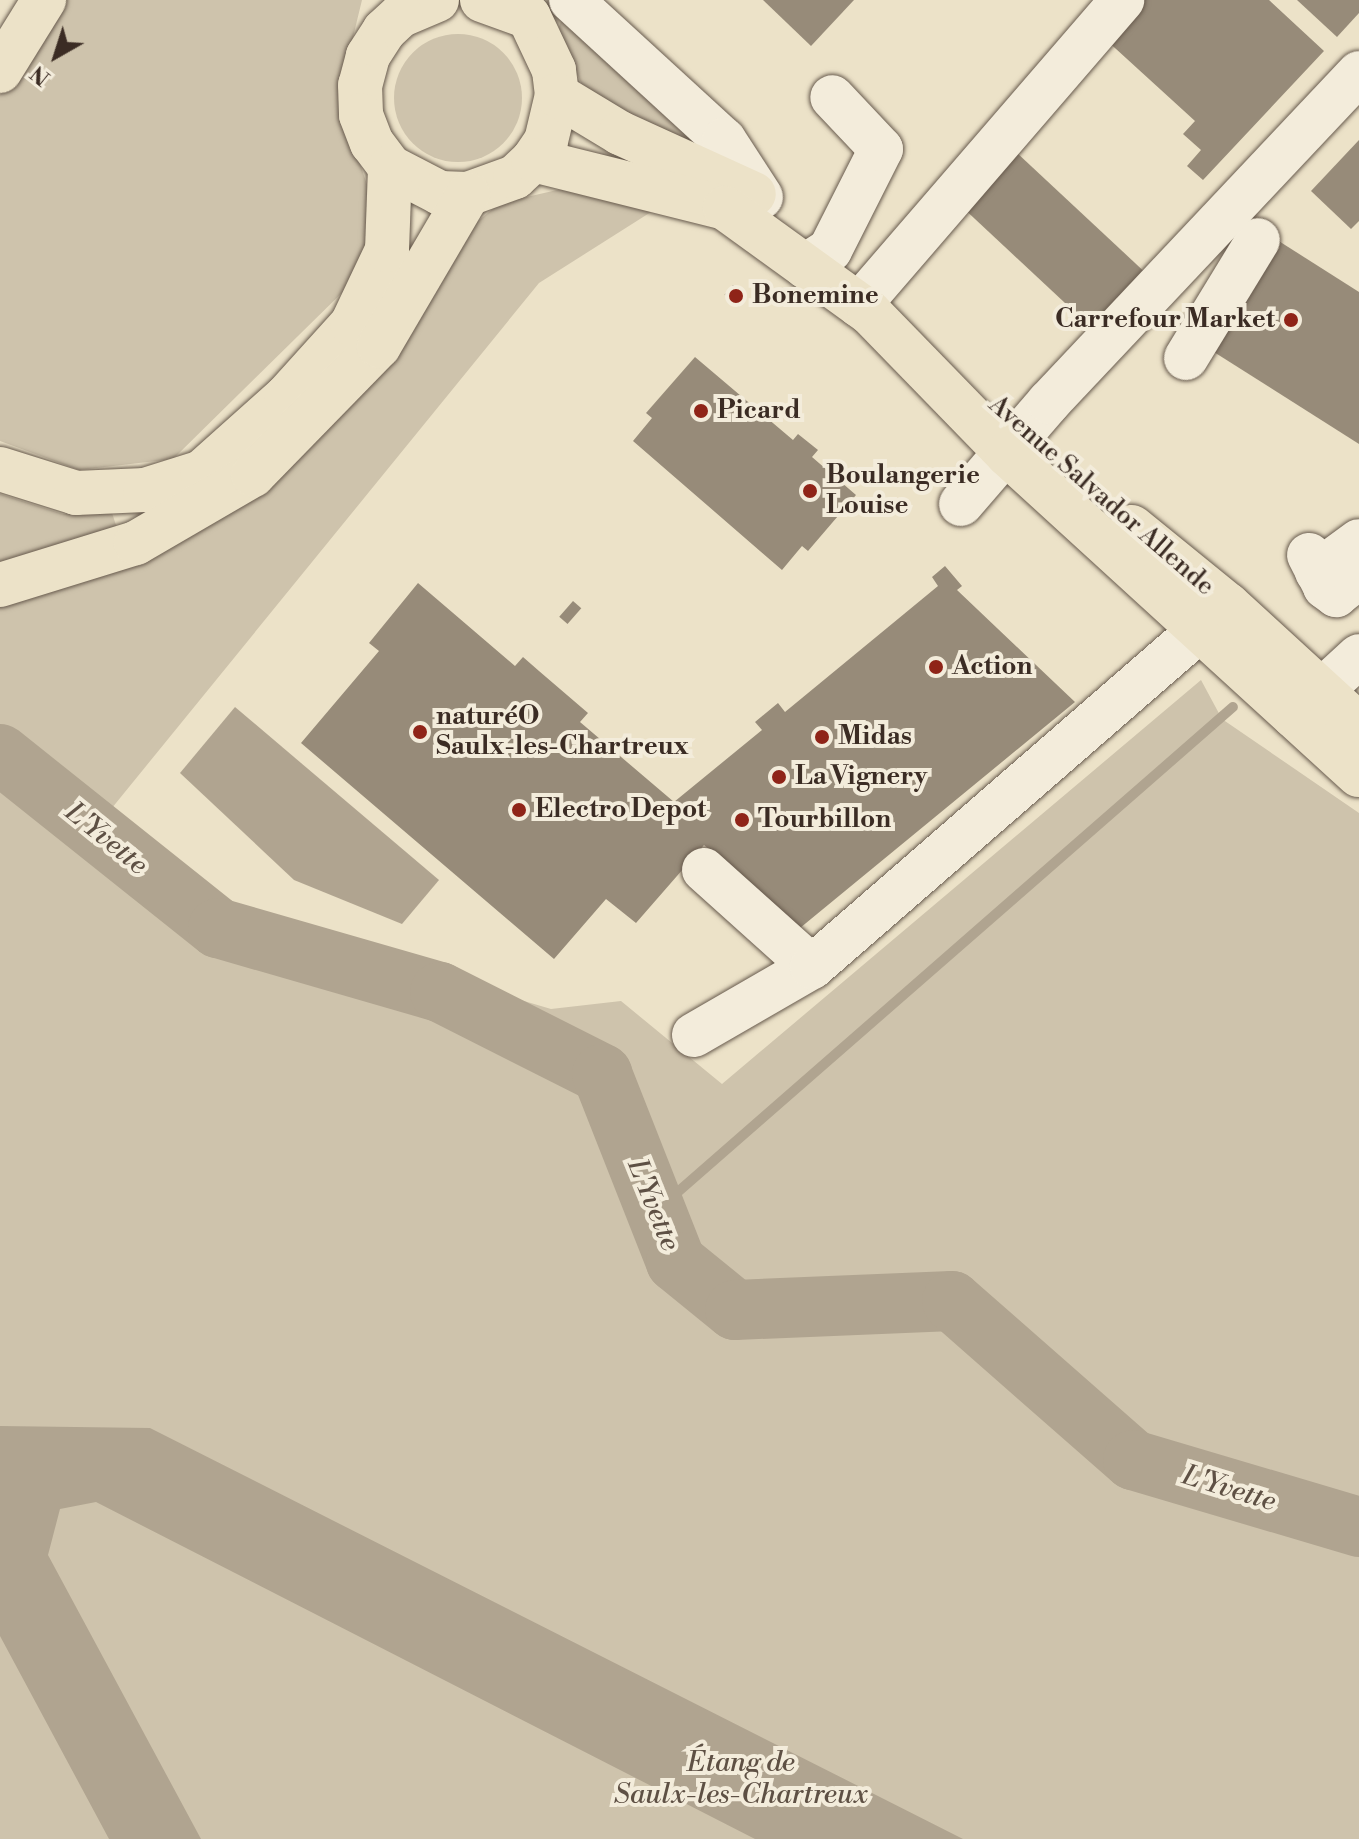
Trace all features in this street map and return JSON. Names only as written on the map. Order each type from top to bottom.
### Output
[{"type":"main road","points":[[0,24],[17,0]]},
{"type":"main road","points":[[0,71],[44,0]]},
{"type":"main road","points":[[437,0],[401,15],[384,15],[368,56],[360,100],[372,143],[390,167],[440,193],[468,194],[515,177],[533,160],[546,141],[557,95],[554,70],[538,9],[482,0]]},
{"type":"main road","points":[[557,95],[620,133],[761,197]]},
{"type":"main road","points":[[533,160],[725,208],[818,258]]},
{"type":"main road","points":[[0,469],[76,493],[145,490],[202,472],[286,397],[352,324],[387,250],[390,167]]},
{"type":"main road","points":[[0,585],[136,543],[253,475],[379,346],[468,194]]},
{"type":"main road","name":"Avenue Salvador Allende","points":[[761,197],[818,258],[869,296],[1015,446],[1228,605],[1308,703],[1359,725]]},
{"type":"main road","points":[[1015,446],[1202,628],[1308,703],[1359,775]]},
{"type":"street","name":"Avenue Salvador Allende","points":[[571,0],[724,140],[761,197]]},
{"type":"street","points":[[869,296],[1122,0]]},
{"type":"street","points":[[961,504],[1015,446],[1049,402],[1359,73]]},
{"type":"street","points":[[818,258],[881,149],[832,97]]},
{"type":"street","points":[[1186,358],[1258,240]]},
{"type":"street","points":[[1328,568],[1359,541]]},
{"type":"street","points":[[694,1035],[812,967],[1202,628]]},
{"type":"street","points":[[1308,703],[1359,656]]},
{"type":"street","points":[[704,870],[812,967]]},
{"type":"shaded area","points":[[66,0],[362,0],[338,99],[376,211],[356,279],[173,459],[79,470],[0,441],[0,95]]},
{"type":"shaded area","points":[[562,19],[723,162],[585,91],[557,32]]},
{"type":"shaded area","points":[[458,34],[483,39],[503,53],[517,73],[522,98],[517,123],[503,143],[483,157],[458,162],[433,157],[413,143],[399,123],[394,98],[399,73],[413,53],[433,39]]},
{"type":"shaded area","points":[[579,185],[651,212],[539,283],[103,819],[229,914],[551,1009],[621,1001],[722,1084],[1201,680],[1222,719],[1359,813],[1359,1839],[0,1839],[0,607],[136,557],[460,236],[500,203]]},
{"type":"shaded area","points":[[0,494],[63,514],[112,513],[119,534],[0,568]]},
{"type":"water","points":[[235,707],[439,880],[402,924],[294,880],[180,773]]},
{"type":"water","name":"Étang de Saulx-les-Chartreux","points":[[0,1426],[150,1428],[963,1839],[755,1839],[96,1502],[60,1509],[48,1555],[201,1839],[109,1839],[0,1636]]},
{"type":"building","points":[[763,0],[854,0],[811,46]]},
{"type":"building","points":[[1141,0],[1269,0],[1324,51],[1203,180],[1187,166],[1201,150],[1183,134],[1195,121],[1104,38]]},
{"type":"building","points":[[1297,0],[1359,0],[1359,13],[1337,37]]},
{"type":"building","points":[[1359,140],[1359,221],[1351,229],[1311,191]]},
{"type":"building","points":[[1016,152],[1146,273],[1094,330],[963,208]]},
{"type":"building","name":"Carrefour Market","points":[[1274,238],[1359,292],[1359,444],[1206,347]]},
{"type":"building","name":"Bonemine","points":[[733,285],[747,297],[738,307],[724,295]]},
{"type":"building","points":[[695,357],[793,440],[798,434],[818,450],[812,457],[856,495],[808,551],[802,546],[782,570],[633,441],[652,418],[646,413]]},
{"type":"building","points":[[945,566],[962,586],[957,590],[1075,702],[800,928],[704,845],[636,923],[606,899],[554,959],[301,743],[379,651],[369,643],[418,583],[515,666],[523,657],[588,713],[580,722],[674,802],[762,730],[755,722],[778,703],[785,712],[938,586],[932,577]]},
{"type":"building","points":[[573,601],[581,608],[568,624],[559,617]]},
{"type":"waterway","points":[[656,1211],[1233,707]]},
{"type":"waterway","name":"L'Yvette","points":[[0,754],[218,928],[440,992],[602,1074],[676,1262],[735,1310],[952,1301],[1133,1460],[1359,1527]]},
{"type":"place","name":"Bonemine","points":[[736,296]]},
{"type":"place","name":"Carrefour Market","points":[[1291,320]]},
{"type":"place","name":"Picard","points":[[701,411]]},
{"type":"place","name":"Boulangerie Louise","points":[[810,491]]},
{"type":"place","name":"Action","points":[[936,667]]},
{"type":"place","name":"naturéO Saulx-les-Chartreux","points":[[420,732]]},
{"type":"place","name":"Midas","points":[[822,737]]},
{"type":"place","name":"La Vignery","points":[[779,777]]},
{"type":"place","name":"Electro Depot","points":[[519,810]]},
{"type":"place","name":"Tourbillon","points":[[742,820]]}]
